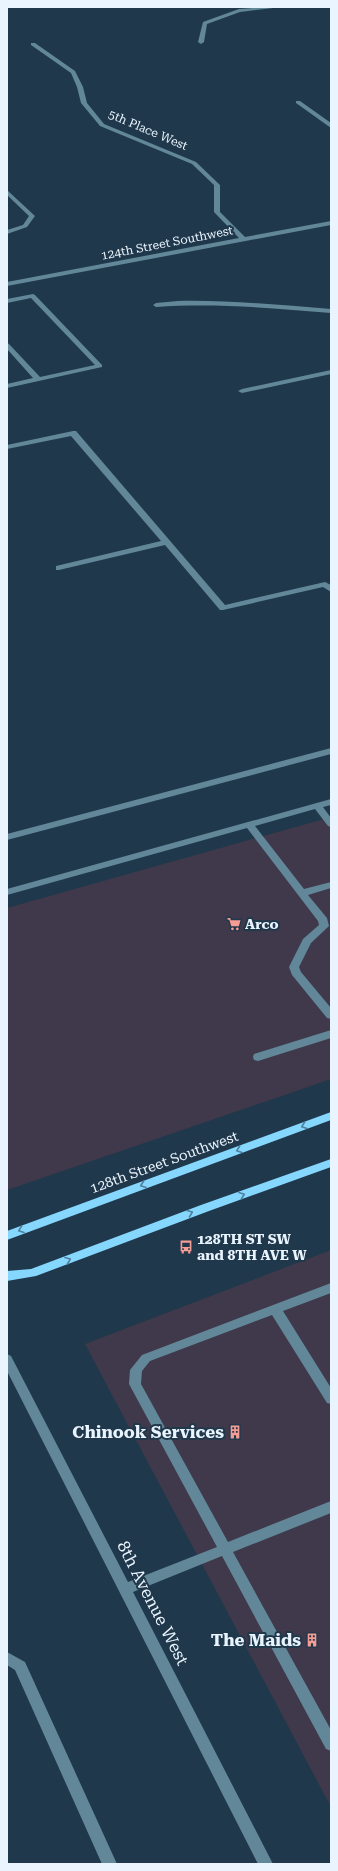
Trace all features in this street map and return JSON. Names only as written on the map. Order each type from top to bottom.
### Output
[{"type":"main road","name":"128th Street Southwest","points":[[7,1236],[331,1116]]},
{"type":"main road","points":[[7,1276],[32,1274],[205,1208],[331,1163]]},
{"type":"street","points":[[201,42],[205,23],[239,11],[279,7]]},
{"type":"street","name":"5th Place West","points":[[33,44],[73,72],[80,87],[84,103],[102,125],[194,163],[217,185],[217,212],[244,240]]},
{"type":"street","points":[[298,102],[331,126]]},
{"type":"street","points":[[7,192],[32,216],[25,226],[7,232]]},
{"type":"street","name":"124th Street Southwest","points":[[7,284],[331,223]]},
{"type":"street","points":[[7,386],[100,366],[21,282]]},
{"type":"street","points":[[7,301],[33,296]]},
{"type":"street","points":[[156,306],[202,302],[250,303],[331,311]]},
{"type":"street","points":[[7,345],[38,379]]},
{"type":"street","points":[[242,391],[331,372]]},
{"type":"street","points":[[7,447],[73,433],[223,608],[325,584],[331,590]]},
{"type":"street","points":[[59,568],[166,542]]},
{"type":"street","points":[[7,837],[331,751]]},
{"type":"street","points":[[7,892],[331,802]]},
{"type":"street","points":[[317,806],[331,824]]},
{"type":"street","points":[[249,825],[323,920],[324,926],[307,941],[294,967],[296,973],[331,1015]]},
{"type":"street","points":[[303,893],[331,885]]},
{"type":"street","points":[[258,1057],[331,1034]]},
{"type":"street","points":[[331,1288],[146,1358],[136,1370],[135,1384],[331,1744]]},
{"type":"street","points":[[275,1309],[331,1399]]},
{"type":"street","name":"8th Avenue West","points":[[7,1358],[266,1864]]},
{"type":"street","points":[[125,1589],[331,1507]]},
{"type":"street","points":[[7,1658],[20,1666],[110,1864]]},
{"type":"shaded area","points":[[331,817],[331,1079],[7,1190],[7,908]]},
{"type":"shaded area","points":[[331,1250],[331,1807],[85,1344]]},
{"type":"place","name":"Arco","points":[[234,924]]},
{"type":"place","name":"128TH ST SW and 8TH AVE W","points":[[186,1247]]},
{"type":"place","name":"Chinook Services","points":[[235,1432]]},
{"type":"place","name":"The Maids","points":[[312,1640]]}]
